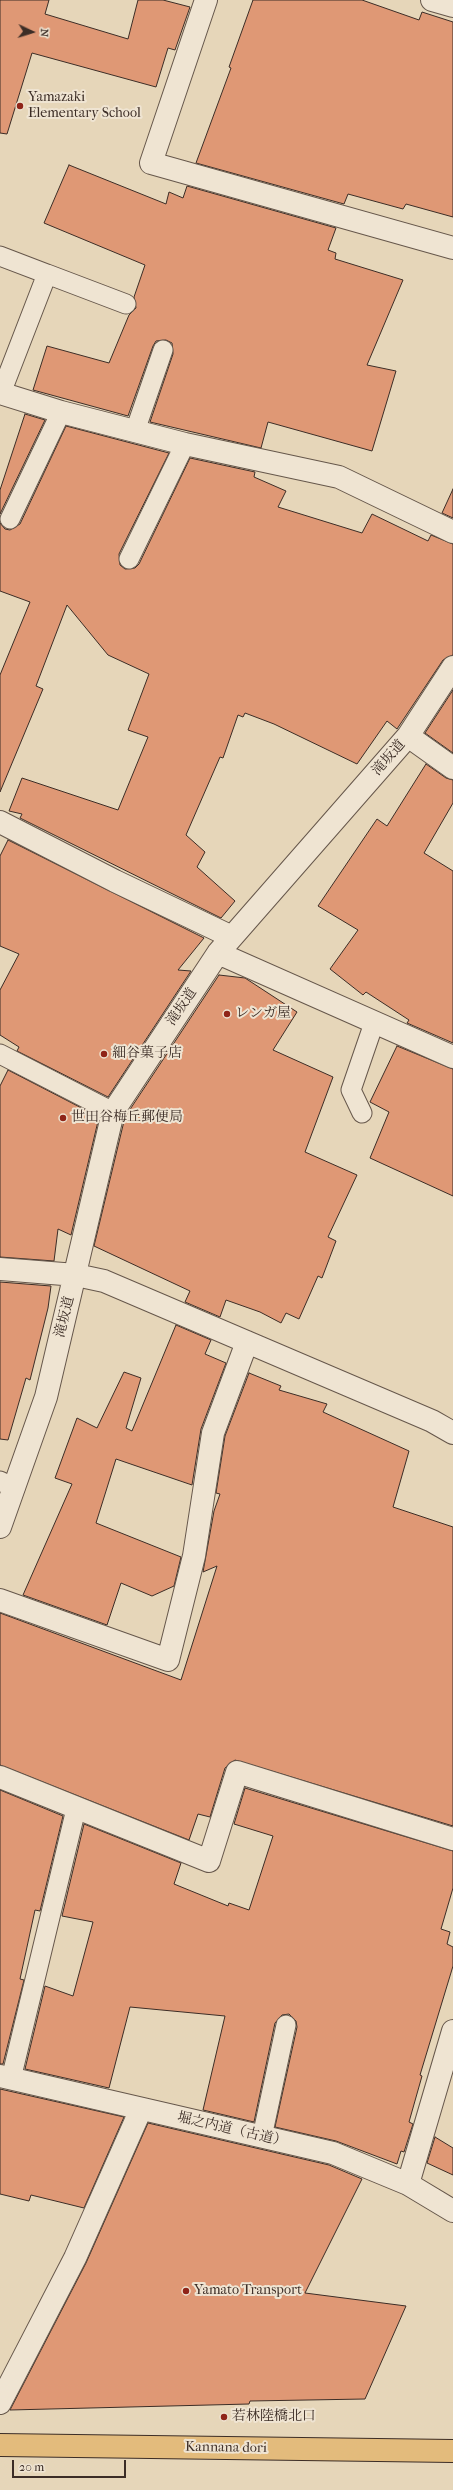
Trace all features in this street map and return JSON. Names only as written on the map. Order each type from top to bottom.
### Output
[{"type":"main road","name":"Kannana dori","points":[[0,2445],[453,2451]]},
{"type":"street","points":[[206,0],[151,163],[453,248]]},
{"type":"street","points":[[432,0],[453,6]]},
{"type":"street","points":[[1,393],[61,412],[185,444],[339,477],[453,532]]},
{"type":"street","name":"滝坂道","points":[[0,1527],[8,1484],[46,1397],[76,1275],[113,1112],[225,945],[408,736],[453,667]]},
{"type":"street","points":[[408,736],[453,768]]},
{"type":"street","points":[[0,822],[114,881],[225,945],[374,1023],[453,1057]]},
{"type":"street","points":[[0,1269],[76,1275],[104,1281],[432,1421],[453,1433]]},
{"type":"street","points":[[0,1600],[168,1660],[194,1556],[213,1433],[248,1342]]},
{"type":"street","points":[[0,1777],[76,1809],[209,1861],[237,1772],[453,1839]]},
{"type":"street","points":[[408,2184],[453,2032]]},
{"type":"street","name":"堀之内道（古道）","points":[[6,2077],[333,2153],[408,2184],[453,2211]]},
{"type":"street","points":[[0,2403],[75,2258],[141,2109]]},
{"type":"lane","points":[[0,256],[126,304]]},
{"type":"lane","points":[[1,393],[47,274]]},
{"type":"lane","points":[[135,431],[163,350]]},
{"type":"lane","points":[[10,519],[61,412]]},
{"type":"lane","points":[[129,559],[185,444]]},
{"type":"lane","points":[[362,1113],[351,1090],[374,1023]]},
{"type":"lane","points":[[0,1054],[113,1112]]},
{"type":"lane","points":[[6,2077],[76,1809]]},
{"type":"lane","points":[[262,2137],[286,2025]]},
{"type":"building","points":[[0,0],[49,0],[45,14],[128,39],[138,0],[163,0],[190,7],[175,50],[168,48],[156,87],[32,53],[7,134],[0,133]]},
{"type":"building","points":[[253,0],[362,0],[419,20],[422,12],[453,22],[453,217],[406,204],[403,209],[348,194],[344,204],[196,163],[231,68],[229,67]]},
{"type":"building","points":[[69,165],[166,204],[169,192],[183,198],[187,186],[336,228],[328,250],[336,253],[335,259],[403,280],[367,365],[396,371],[372,451],[268,422],[261,448],[150,422],[173,354],[172,343],[166,340],[156,341],[153,346],[128,416],[33,390],[47,346],[109,363],[129,315],[136,308],[134,297],[145,265],[44,223]]},
{"type":"building","points":[[25,414],[45,420],[0,514],[0,490]]},
{"type":"building","points":[[66,426],[169,453],[119,554],[120,565],[125,569],[135,568],[139,564],[190,458],[255,472],[254,477],[286,491],[278,507],[362,533],[372,514],[428,541],[431,535],[453,544],[453,655],[443,660],[397,729],[387,721],[357,764],[274,724],[245,713],[243,717],[238,715],[223,758],[220,757],[186,835],[205,852],[197,867],[235,901],[221,918],[20,818],[22,814],[9,811],[22,778],[118,810],[148,737],[128,730],[149,674],[108,655],[67,605],[36,686],[43,689],[0,792],[0,675],[30,602],[0,591],[0,523],[5,529],[10,530],[20,524]]},
{"type":"building","points":[[453,489],[453,518],[442,513]]},
{"type":"building","points":[[453,690],[453,753],[425,733]]},
{"type":"building","points":[[426,764],[446,778],[453,780],[453,803],[424,853],[453,871],[453,1043],[407,1023],[409,1020],[366,992],[363,995],[330,969],[358,930],[318,906],[377,819],[387,826]]},
{"type":"building","points":[[8,840],[204,938],[178,970],[191,971],[108,1097],[17,1051],[19,1047],[0,1035],[0,990],[19,954],[0,946],[0,856]]},
{"type":"building","points":[[219,975],[245,978],[297,1012],[273,1050],[333,1077],[305,1152],[357,1175],[328,1237],[336,1241],[322,1278],[318,1276],[299,1319],[286,1313],[281,1323],[260,1312],[226,1300],[220,1317],[185,1302],[190,1291],[94,1246],[125,1117]]},
{"type":"building","points":[[397,1046],[453,1069],[453,1196],[370,1158],[389,1112],[370,1102]]},
{"type":"building","points":[[8,1070],[99,1117],[71,1235],[58,1229],[54,1261],[0,1257],[0,1086]]},
{"type":"building","points":[[0,1282],[51,1286],[48,1308],[30,1380],[26,1378],[8,1440],[0,1439]]},
{"type":"building","points":[[176,1325],[211,1340],[205,1354],[226,1363],[201,1429],[192,1485],[116,1459],[96,1523],[181,1557],[174,1586],[152,1596],[121,1583],[107,1625],[23,1595],[72,1484],[55,1478],[77,1418],[97,1428],[124,1372],[141,1378],[126,1428],[132,1431]]},
{"type":"building","points":[[249,1373],[281,1386],[279,1390],[327,1404],[323,1412],[409,1451],[393,1507],[453,1527],[453,1826],[235,1760],[225,1768],[210,1817],[198,1814],[189,1840],[0,1765],[0,1613],[181,1680],[217,1566],[203,1572],[214,1511],[220,1494],[216,1493],[225,1436]]},
{"type":"building","points":[[245,1788],[453,1851],[453,1888],[441,1929],[450,1932],[447,1944],[453,1947],[453,1966],[420,2075],[422,2076],[409,2122],[413,2124],[404,2152],[401,2151],[397,2164],[336,2141],[275,2127],[297,2027],[296,2021],[289,2014],[282,2015],[275,2023],[254,2122],[203,2110],[225,2016],[130,2007],[109,2088],[25,2069],[45,1986],[73,1996],[93,1922],[62,1916],[84,1824],[181,1863],[174,1884],[228,1906],[229,1903],[249,1910],[273,1836],[234,1824]]},
{"type":"building","points":[[0,1790],[63,1816],[40,1911],[35,1910],[20,1979],[24,1980],[3,2064],[0,2064]]},
{"type":"building","points":[[0,2089],[124,2117],[84,2208],[31,2195],[29,2201],[0,2194]]},
{"type":"building","name":"Yamato Transport","points":[[148,2123],[329,2165],[362,2179],[305,2293],[406,2306],[365,2399],[250,2401],[249,2404],[10,2410],[86,2263]]},
{"type":"building","points":[[435,2137],[453,2148],[453,2175],[427,2163]]},
{"type":"place","name":"Yamazaki Elementary School","points":[[20,106]]},
{"type":"place","name":"レンガ屋","points":[[227,1014]]},
{"type":"place","name":"細谷菓子店","points":[[104,1054]]},
{"type":"place","name":"世田谷梅丘郵便局","points":[[63,1118]]},
{"type":"place","name":"Yamato Transport","points":[[186,2291]]},
{"type":"place","name":"若林陸橋北口","points":[[224,2417]]}]
